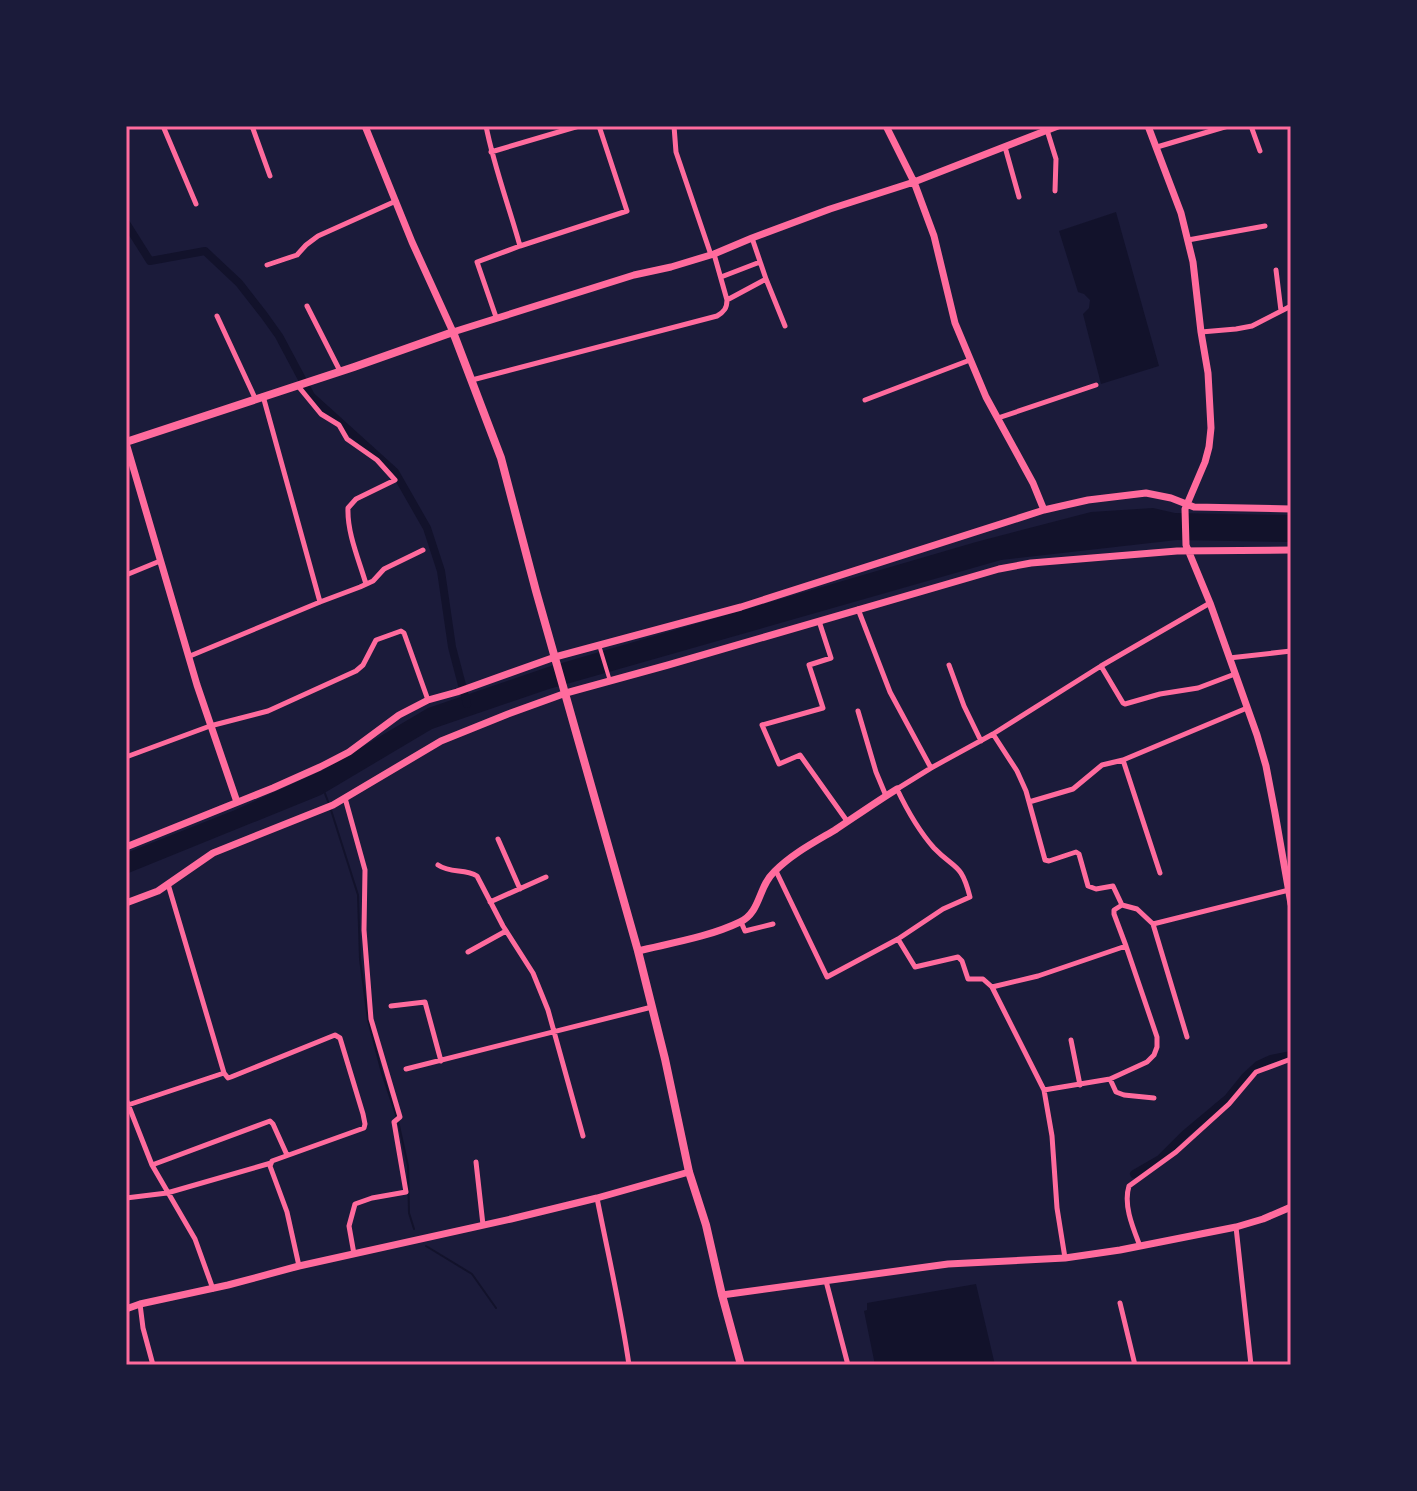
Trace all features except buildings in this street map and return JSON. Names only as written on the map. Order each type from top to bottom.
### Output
[{"type":"main road","points":[[365,126],[453,332],[501,458],[638,951],[689,1172],[706,1225],[741,1365]]},
{"type":"main road","points":[[886,126],[914,182],[934,236],[955,323],[970,360],[1044,510]]},
{"type":"main road","points":[[237,802],[210,726],[126,442],[496,317],[713,254],[830,209],[914,182],[1058,126]]},
{"type":"main road","points":[[1148,126],[1188,240],[1208,373],[1211,428],[1205,462],[1186,507],[1187,547],[1210,603],[1266,766],[1288,866],[1291,904]]},
{"type":"main road","points":[[126,847],[320,767],[349,752],[399,715],[428,700],[555,659],[741,607],[1044,510],[1088,500],[1146,493],[1171,498],[1186,507],[1291,509]]},
{"type":"main road","points":[[126,903],[158,891],[213,853],[345,798],[441,741],[608,677],[1009,567],[1187,547],[1291,550]]},
{"type":"main road","points":[[638,951],[741,922],[756,906],[775,870],[796,853],[897,789]]},
{"type":"main road","points":[[126,1309],[597,1198],[689,1172]]},
{"type":"main road","points":[[722,1295],[948,1264],[1065,1258],[1236,1227],[1291,1207]]},
{"type":"street","points":[[163,126],[196,204]]},
{"type":"street","points":[[252,126],[270,176]]},
{"type":"street","points":[[486,126],[520,246]]},
{"type":"street","points":[[491,152],[579,126]]},
{"type":"street","points":[[496,317],[477,262],[627,211],[599,126]]},
{"type":"street","points":[[472,380],[723,312],[727,300],[721,277],[676,152],[674,126]]},
{"type":"street","points":[[1157,147],[1228,126]]},
{"type":"street","points":[[1251,126],[1260,151]]},
{"type":"street","points":[[1047,130],[1056,159],[1055,191]]},
{"type":"street","points":[[1005,147],[1019,197]]},
{"type":"street","points":[[267,265],[297,255],[322,234],[396,201]]},
{"type":"street","points":[[1188,240],[1265,226]]},
{"type":"street","points":[[752,238],[785,326]]},
{"type":"street","points":[[721,277],[760,262]]},
{"type":"street","points":[[1276,270],[1281,311]]},
{"type":"street","points":[[727,300],[766,279]]},
{"type":"street","points":[[307,306],[340,371]]},
{"type":"street","points":[[1201,332],[1252,326],[1291,306]]},
{"type":"street","points":[[217,316],[259,397],[320,602]]},
{"type":"street","points":[[865,400],[970,360]]},
{"type":"street","points":[[298,385],[321,414],[339,425],[347,439],[377,460],[395,480],[356,499],[348,508],[347,519],[366,584]]},
{"type":"street","points":[[997,419],[1096,385]]},
{"type":"street","points":[[190,656],[373,581],[384,569],[423,550]]},
{"type":"street","points":[[126,575],[160,561]]},
{"type":"street","points":[[775,870],[827,977],[898,939],[943,909],[970,897],[962,873],[935,849],[897,789],[1210,603]]},
{"type":"street","points":[[858,609],[890,692],[931,768]]},
{"type":"street","points":[[819,621],[831,658],[809,665],[823,708],[762,725],[779,764],[800,755],[847,821]]},
{"type":"street","points":[[126,757],[210,726],[268,711],[356,671],[376,640],[401,631],[428,700]]},
{"type":"street","points":[[600,648],[608,677]]},
{"type":"street","points":[[1228,658],[1291,651]]},
{"type":"street","points":[[949,665],[981,741]]},
{"type":"street","points":[[1101,666],[1125,704],[1198,688],[1235,674]]},
{"type":"street","points":[[1029,802],[1073,789],[1102,765],[1123,760],[1247,708]]},
{"type":"street","points":[[858,711],[886,796]]},
{"type":"street","points":[[993,734],[1017,771],[1045,860],[1076,852],[1088,886],[1096,889],[1113,886],[1122,905]]},
{"type":"street","points":[[1123,760],[1160,873]]},
{"type":"street","points":[[345,798],[365,870],[364,930],[371,1019],[400,1117],[394,1122],[406,1192],[355,1204],[349,1226],[354,1254]]},
{"type":"street","points":[[498,839],[520,889]]},
{"type":"street","points":[[438,865],[445,870],[474,874],[533,973],[548,1010],[583,1136]]},
{"type":"street","points":[[490,902],[546,877]]},
{"type":"street","points":[[126,1198],[167,1193],[271,1163],[364,1128],[363,1114],[340,1038],[335,1035],[228,1078],[168,884]]},
{"type":"street","points":[[1153,924],[1289,890]]},
{"type":"street","points":[[1044,1090],[1110,1079],[1147,1062],[1154,1055],[1157,1037],[1114,914],[1114,910],[1122,905],[1137,909],[1153,924],[1187,1037]]},
{"type":"street","points":[[741,922],[745,931],[773,924]]},
{"type":"street","points":[[468,952],[506,931]]},
{"type":"street","points":[[898,939],[915,967],[958,957],[968,979],[983,979],[992,987],[1044,1090],[1065,1258]]},
{"type":"street","points":[[992,987],[1038,976],[1126,946]]},
{"type":"street","points":[[391,1006],[425,1002],[441,1061]]},
{"type":"street","points":[[406,1069],[652,1007]]},
{"type":"street","points":[[1071,1040],[1080,1085]]},
{"type":"street","points":[[1140,1246],[1129,1212],[1129,1186],[1176,1152],[1229,1104],[1256,1072],[1291,1059]]},
{"type":"street","points":[[213,1289],[195,1239],[152,1165],[127,1102],[224,1073]]},
{"type":"street","points":[[1110,1079],[1116,1092],[1154,1098]]},
{"type":"street","points":[[152,1165],[270,1121],[287,1155]]},
{"type":"street","points":[[476,1162],[483,1225]]},
{"type":"street","points":[[271,1163],[287,1212],[299,1266]]},
{"type":"street","points":[[597,1198],[625,1329],[629,1365]]},
{"type":"street","points":[[1236,1227],[1251,1365]]},
{"type":"street","points":[[825,1280],[848,1365]]},
{"type":"street","points":[[1120,1303],[1135,1365]]},
{"type":"street","points":[[140,1304],[153,1365]]},
{"type":"shaded area","points":[[1116,212],[1159,366],[1101,384],[1083,314],[1089,308],[1090,300],[1078,292],[1059,231]]},
{"type":"shaded area","points":[[1153,508],[1175,513],[1291,515],[1291,542],[1177,540],[1001,560],[549,689],[432,729],[321,795],[126,874],[126,853],[235,810],[323,770],[428,708],[548,667],[976,542],[1091,512]]},
{"type":"shaded area","points":[[976,1284],[995,1365],[875,1365],[864,1311],[867,1310],[867,1303]]},
{"type":"waterway","points":[[126,223],[150,261],[205,251],[239,283],[264,315],[279,336],[311,396],[395,472],[427,528],[441,571],[452,647],[467,704]]},
{"type":"waterway","points":[[324,791],[329,804]]},
{"type":"waterway","points":[[331,810],[358,895],[360,959],[368,1020],[408,1166],[409,1213],[414,1229]]},
{"type":"waterway","points":[[1134,1174],[1160,1159],[1228,1098],[1258,1065],[1291,1055]]},
{"type":"waterway","points":[[426,1246],[472,1274],[496,1308]]}]
